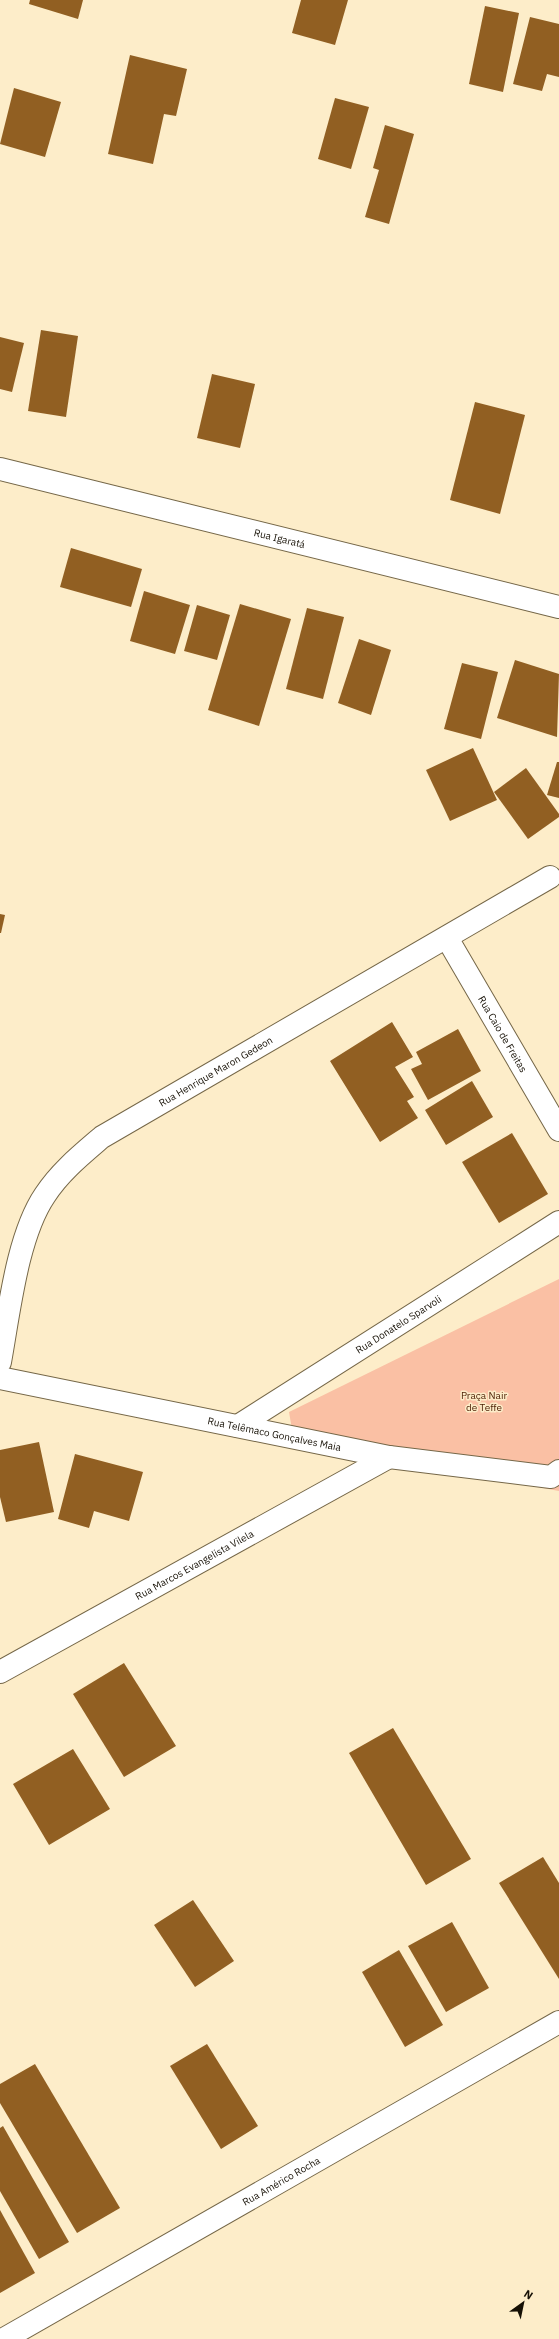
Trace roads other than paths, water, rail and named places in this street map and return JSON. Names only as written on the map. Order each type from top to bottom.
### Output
[{"type":"street","name":"Rua Igaratá","points":[[0,468],[559,608]]},
{"type":"street","name":"Rua Henrique Maron Gedeon","points":[[0,1362],[27,1232],[44,1196],[69,1165],[102,1137],[550,877]]},
{"type":"street","name":"Rua Caio de Freitas","points":[[447,938],[559,1130]]},
{"type":"street","name":"Rua Donatelo Sparvoli","points":[[238,1426],[559,1222]]},
{"type":"street","name":"Rua Telêmaco Gonçalves Maia","points":[[0,1378],[389,1457],[555,1474]]},
{"type":"street","name":"Rua Marcos Evangelista Vilela","points":[[0,1672],[389,1457]]},
{"type":"street","name":"Rua Américo Rocha","points":[[4,2339],[559,2022]]},
{"type":"park label","name":"Praça Nair de Teffe","points":[[484,1400]]}]
